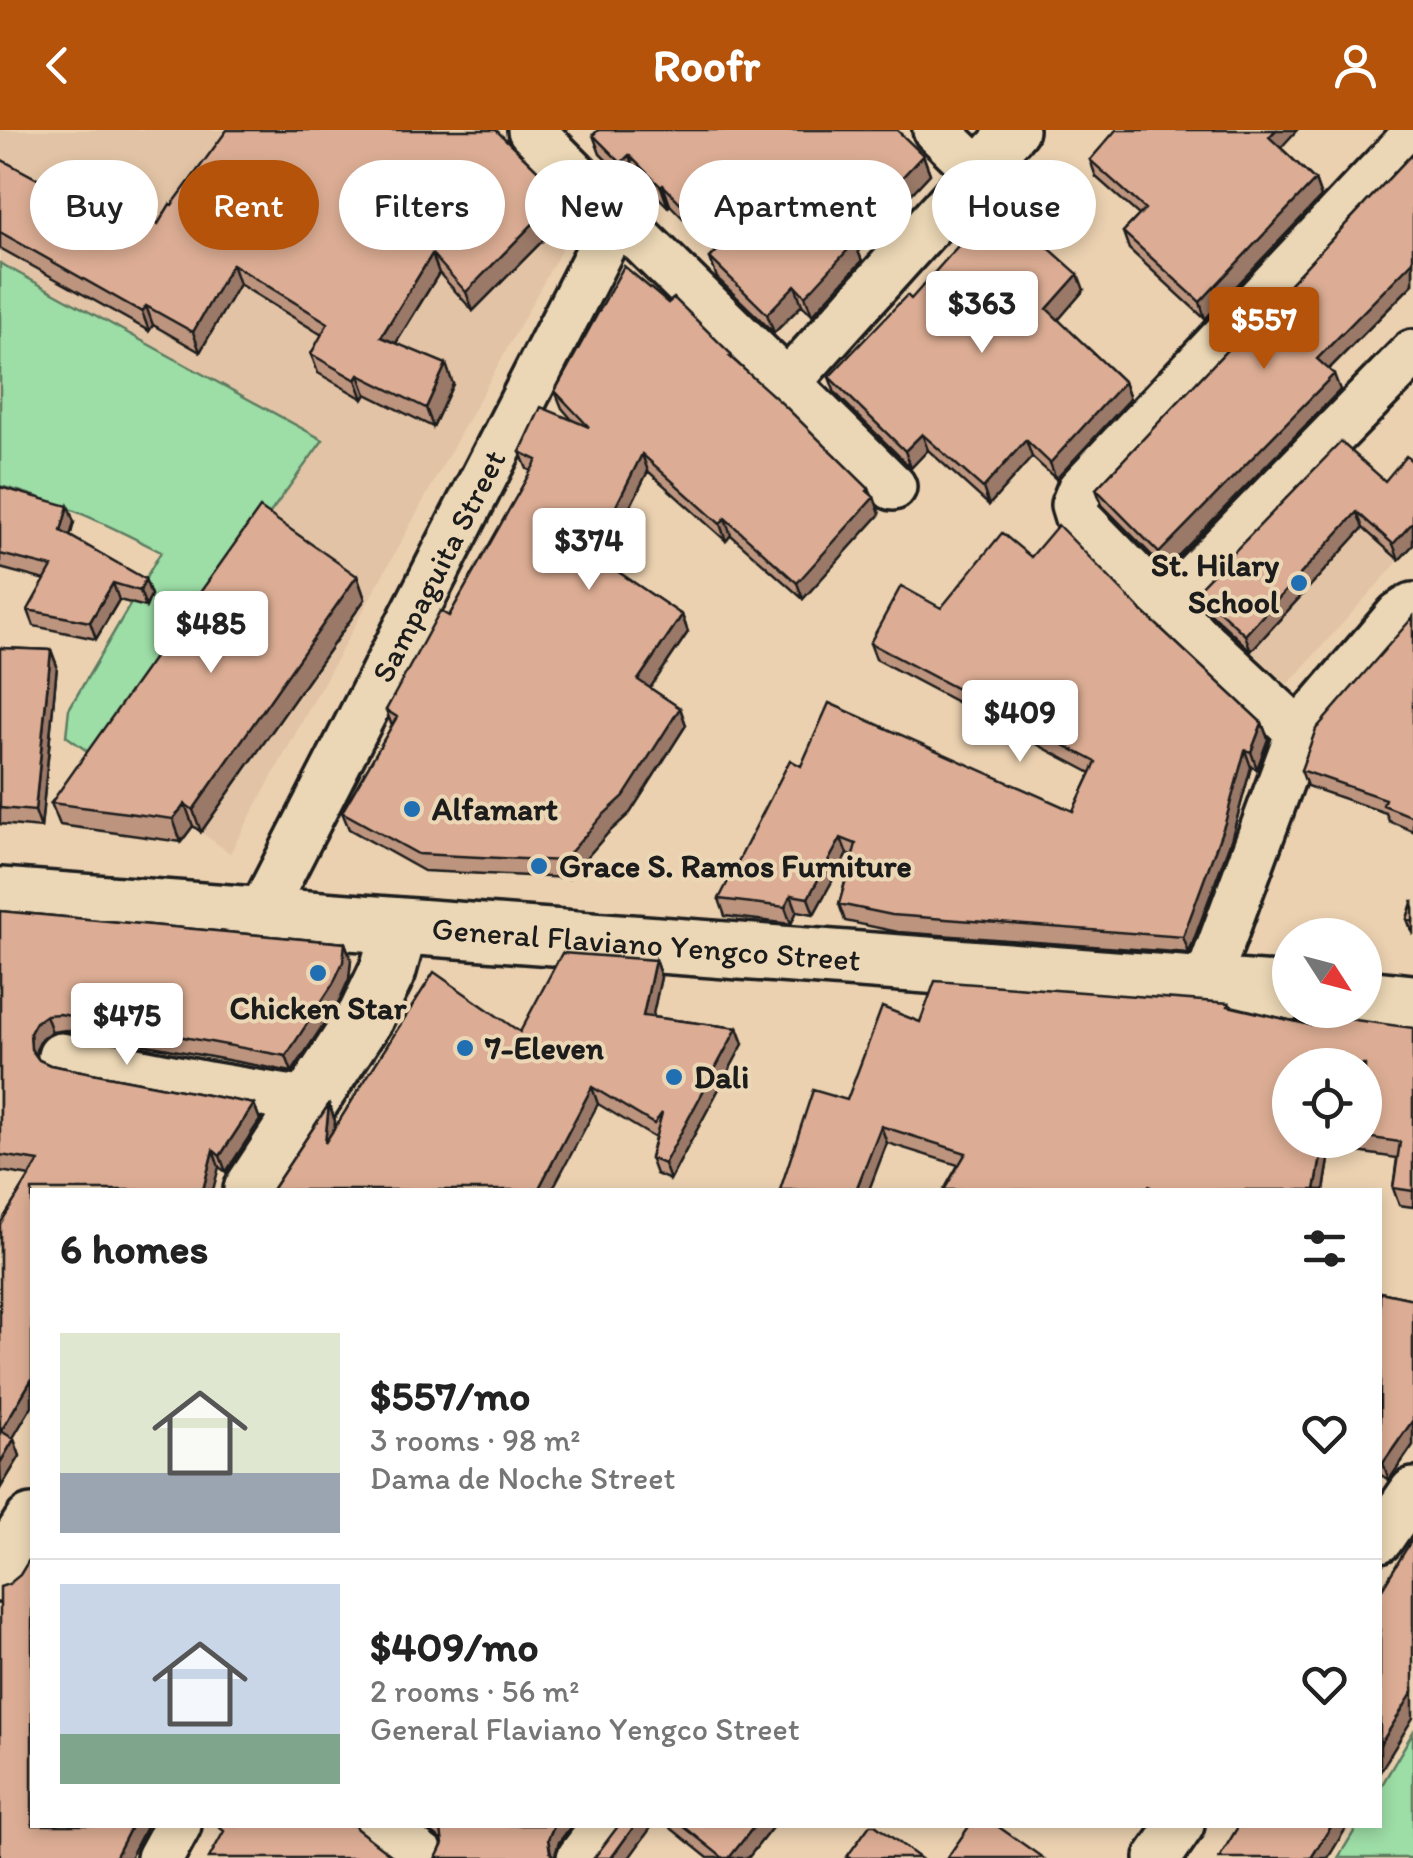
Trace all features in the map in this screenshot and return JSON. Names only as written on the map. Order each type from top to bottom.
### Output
[{"type":"main road","name":"General Flaviano Yengco Street","points":[[0,896],[1272,990]]},
{"type":"main road","points":[[253,1188],[366,1016],[380,990],[400,927]]},
{"type":"main road","points":[[1382,1000],[1413,1003]]},
{"type":"street","points":[[530,130],[559,160]]},
{"type":"street","points":[[936,130],[967,160]]},
{"type":"street","points":[[988,160],[1015,130]]},
{"type":"street","points":[[1299,732],[1078,518],[1074,504],[1080,490],[1413,137]]},
{"type":"street","points":[[788,382],[932,222]]},
{"type":"street","name":"Sampaguita Street","points":[[260,915],[600,250]]},
{"type":"street","points":[[650,250],[893,486]]},
{"type":"street","points":[[1166,607],[1413,353]]},
{"type":"street","points":[[1206,984],[1299,732],[1399,615],[1413,606]]},
{"type":"street","points":[[61,1056],[311,1102]]},
{"type":"street","points":[[1382,1536],[1413,1492]]},
{"type":"street","points":[[160,1858],[176,1828]]},
{"type":"street","points":[[383,1828],[423,1858]]},
{"type":"street","points":[[580,1858],[603,1828]]},
{"type":"street","points":[[1158,1858],[1179,1828]]},
{"type":"shaded area","points":[[0,130],[499,130],[528,160],[525,160],[525,250],[561,250],[230,853],[94,756],[322,440],[0,263]]},
{"type":"shaded area","name":"St. Hilary School","points":[[1339,450],[1413,516],[1413,545],[1288,684],[1200,606]]},
{"type":"green space","points":[[0,263],[323,440],[94,756],[66,736],[69,709],[161,552],[82,514],[0,486]]},
{"type":"green space","points":[[1413,1732],[1413,1858],[1338,1858],[1356,1828],[1382,1828],[1382,1785]]},
{"type":"building","points":[[227,130],[496,130],[527,160],[525,232],[466,292],[432,254],[381,337],[446,364],[426,408],[359,375],[356,380],[311,354],[328,323],[232,264],[193,332],[146,306],[142,312],[32,250],[158,250],[158,224],[178,197],[178,250],[319,250],[319,160],[205,160]]},
{"type":"building","points":[[598,130],[897,130],[923,155],[912,167],[912,160],[679,160],[679,202],[659,185],[659,160],[634,160],[629,155],[618,160],[593,135]]},
{"type":"building","points":[[1116,130],[1276,130],[1269,137],[1315,180],[1200,302],[1123,232],[1145,209],[1096,165],[1096,160],[1090,160]]},
{"type":"building","points":[[1413,153],[1413,261],[1317,359],[1334,374],[1159,553],[1096,489]]},
{"type":"building","points":[[0,159],[30,175],[30,249],[0,232]]},
{"type":"building","points":[[718,250],[848,250],[805,296],[795,285],[767,314],[710,258]]},
{"type":"building","points":[[954,250],[1051,250],[1078,274],[1047,309],[1124,382],[1050,463],[1026,440],[983,488],[922,434],[905,451],[829,377],[907,295],[911,299]]},
{"type":"building","points":[[624,266],[668,303],[674,298],[874,497],[797,583],[725,518],[720,524],[642,454],[592,554],[682,615],[638,680],[680,708],[624,796],[563,861],[418,854],[342,812],[397,717],[386,710],[440,611],[449,616],[537,460],[520,452],[541,407],[589,427],[555,391]]},
{"type":"building","points":[[1341,442],[1385,481],[1406,456],[1413,462],[1413,522],[1393,544],[1357,512],[1245,635],[1197,590]]},
{"type":"building","points":[[0,487],[68,506],[61,531],[145,579],[140,591],[113,583],[90,622],[28,610],[52,567],[0,554]]},
{"type":"building","points":[[260,508],[357,576],[193,810],[185,804],[173,819],[51,803]]},
{"type":"building","points":[[1058,525],[1141,610],[1262,723],[1251,752],[1245,750],[1225,823],[1183,937],[892,915],[839,904],[856,844],[841,838],[808,898],[791,895],[785,907],[719,899],[790,760],[801,766],[829,703],[1073,811],[1096,762],[870,643],[901,586],[941,608],[1002,533],[1031,557]]},
{"type":"building","points":[[1413,617],[1413,817],[1383,805],[1385,799],[1301,770],[1316,729]]},
{"type":"building","points":[[0,648],[51,650],[35,811],[0,808]]},
{"type":"building","points":[[1413,900],[1413,921],[1407,919]]},
{"type":"building","points":[[0,911],[345,943],[343,962],[333,984],[286,1056],[60,1014],[46,1015],[36,1022],[30,1033],[31,1049],[39,1060],[50,1065],[254,1104],[220,1156],[213,1150],[204,1188],[30,1188],[30,1382],[1,1431],[14,1439],[0,1463],[0,1224],[39,1161],[0,1155]]},
{"type":"building","points":[[562,953],[655,960],[643,1016],[737,1028],[664,1164],[650,1158],[662,1113],[654,1124],[592,1087],[539,1188],[273,1188],[329,1104],[325,1143],[434,972],[520,1032]]},
{"type":"building","points":[[935,981],[1229,1003],[1228,1006],[1272,1016],[1272,1028],[1382,1028],[1382,1024],[1413,1028],[1413,1191],[1393,1188],[1400,1142],[1382,1139],[1382,1048],[1272,1048],[1272,1158],[1321,1158],[1315,1188],[945,1188],[966,1153],[881,1126],[857,1188],[781,1188],[813,1090],[847,1100],[882,1007],[920,1022]]},
{"type":"building","points":[[1382,1292],[1413,1299],[1413,1420],[1383,1463]]},
{"type":"building","points":[[1413,1542],[1413,1692],[1382,1742],[1382,1589]]},
{"type":"building","points":[[30,1558],[30,1828],[130,1828],[115,1858],[0,1858],[0,1587],[20,1575]]},
{"type":"building","points":[[220,1828],[356,1828],[395,1858],[209,1858],[224,1831]]},
{"type":"building","points":[[553,1828],[548,1839],[555,1858],[436,1858],[443,1844],[441,1830]]},
{"type":"building","points":[[617,1828],[633,1828],[611,1858],[594,1858]]},
{"type":"building","points":[[686,1828],[753,1828],[729,1858],[723,1858]]},
{"type":"building","points":[[868,1828],[879,1828],[920,1858],[846,1858]]},
{"type":"building","points":[[968,1828],[1000,1828],[1043,1858],[947,1858]]},
{"type":"building","points":[[1237,1828],[1330,1828],[1311,1858],[1219,1858]]},
{"type":"place","name":"St. Hilary School","points":[[1299,583]]},
{"type":"place","name":"Alfamart","points":[[412,809]]},
{"type":"place","name":"Grace S. Ramos Furniture","points":[[539,866]]},
{"type":"place","name":"Chicken Star","points":[[318,973]]},
{"type":"place","name":"7-Eleven","points":[[465,1048]]},
{"type":"place","name":"Dali","points":[[674,1077]]}]
